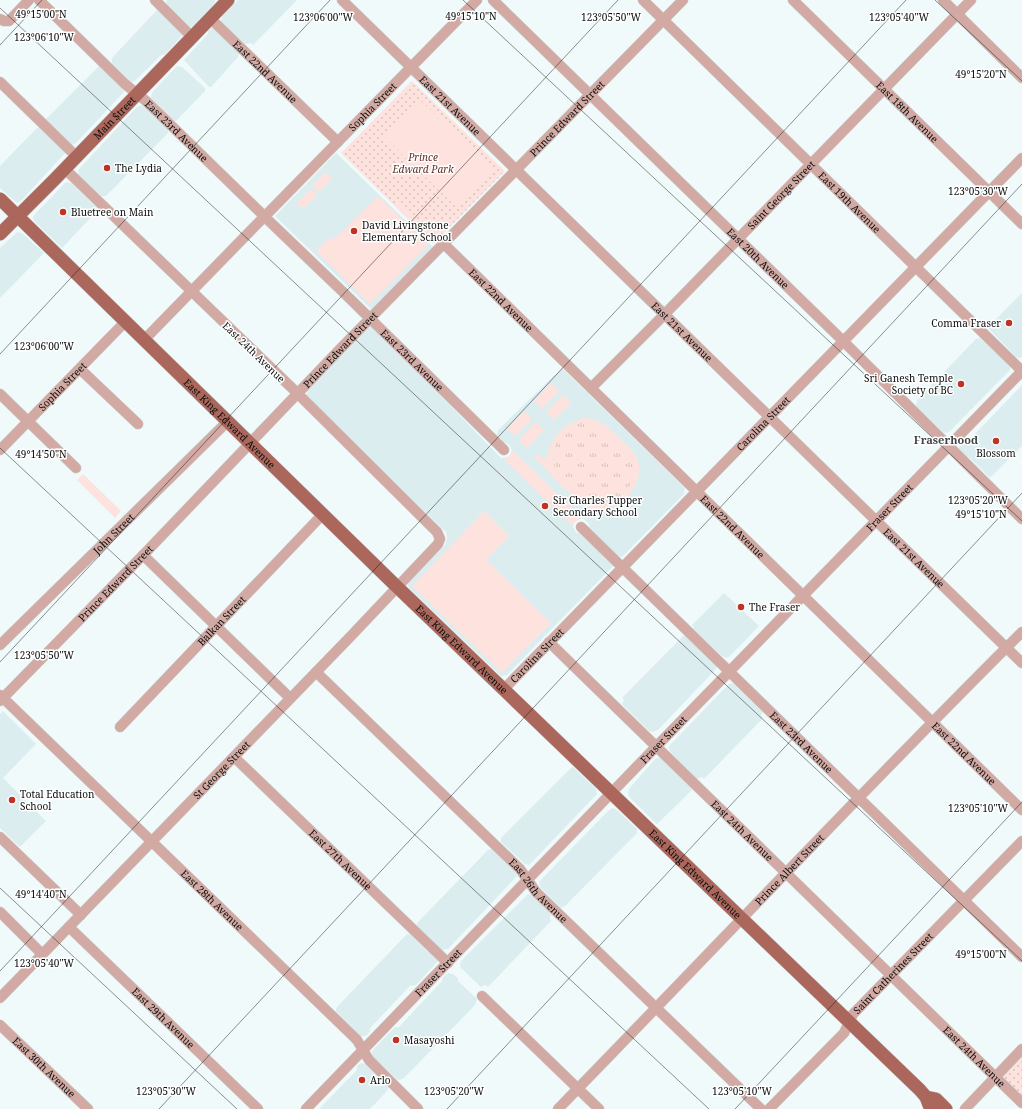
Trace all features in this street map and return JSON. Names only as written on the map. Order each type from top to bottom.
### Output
[{"type":"main road","name":"Main Street","points":[[0,234],[77,157],[228,0]]},
{"type":"main road","name":"East King Edward Avenue","points":[[0,199],[397,587],[504,688],[850,1022],[926,1097],[929,1105],[933,1109]]},
{"type":"main road","name":"East King Edward Avenue","points":[[926,1097],[936,1099],[946,1109]]},
{"type":"street","points":[[2,20],[9,21],[29,0]]},
{"type":"street","name":"East 23rd Avenue","points":[[39,0],[146,101],[504,450]]},
{"type":"street","points":[[155,0],[192,37]]},
{"type":"street","name":"East 21st Avenue","points":[[342,0],[1022,663]]},
{"type":"street","name":"Sophia Street","points":[[144,340],[477,0]]},
{"type":"street","name":"East 20th Avenue","points":[[493,0],[843,341],[1022,518]]},
{"type":"street","name":"East 19th Avenue","points":[[643,0],[1022,371]]},
{"type":"street","name":"Prince Edward Street","points":[[1,698],[143,555],[297,394],[683,0]]},
{"type":"street","name":"East 18th Avenue","points":[[793,0],[1022,224]]},
{"type":"street","points":[[943,0],[1022,78]]},
{"type":"street","name":"Saint George Street","points":[[591,388],[971,0]]},
{"type":"street","name":"East 22nd Avenue","points":[[210,18],[338,142]]},
{"type":"street","points":[[0,82],[77,157]]},
{"type":"street","name":"Carolina Street","points":[[504,688],[1022,158]]},
{"type":"street","name":"East 24th Avenue","points":[[65,169],[297,394],[437,532],[440,538]]},
{"type":"street","name":"East 22nd Avenue","points":[[444,244],[1022,810]]},
{"type":"street","name":"Sophia Street","points":[[0,450],[125,322]]},
{"type":"street","points":[[80,369],[138,424]]},
{"type":"street","name":"Fraser Street","points":[[306,1109],[656,746],[1022,371]]},
{"type":"street","points":[[0,394],[76,468]]},
{"type":"street","name":"John Street","points":[[0,645],[227,422]]},
{"type":"street","name":"Balkan Street","points":[[120,727],[323,514]]},
{"type":"street","name":"East 23rd Avenue","points":[[581,527],[1022,956]]},
{"type":"street","name":"St George Street","points":[[0,998],[316,672],[438,544],[440,538]]},
{"type":"street","points":[[143,555],[290,698]]},
{"type":"street","name":"Prince Albert Street","points":[[558,1109],[741,918],[1022,632]]},
{"type":"street","name":"East 24th Avenue","points":[[549,642],[1022,1103]]},
{"type":"street","name":"East 26th Avenue","points":[[316,672],[520,869],[534,890],[761,1109]]},
{"type":"street","name":"East 28th Avenue","points":[[1,698],[353,1036],[369,1060],[418,1109]]},
{"type":"street","name":"East 27th Avenue","points":[[234,757],[448,963]]},
{"type":"street","points":[[0,837],[81,915]]},
{"type":"street","name":"Saint Catherines Street","points":[[769,1109],[844,1033],[853,1014],[1022,841]]},
{"type":"street","points":[[0,912],[42,954]]},
{"type":"street","name":"East 29th Avenue","points":[[69,927],[258,1109]]},
{"type":"street","points":[[482,996],[599,1109]]},
{"type":"street","name":"East 30th Avenue","points":[[0,1025],[88,1109]]},
{"type":"street","points":[[965,1109],[1022,1049]]},
{"type":"shaded area","points":[[167,0],[215,0],[214,4],[193,26],[189,27],[167,6]]},
{"type":"shaded area","points":[[238,0],[297,0],[253,45],[251,43],[245,44],[221,21],[222,15]]},
{"type":"shaded area","points":[[157,10],[182,33],[182,36],[164,55],[161,55],[135,81],[131,82],[112,63],[111,59]]},
{"type":"shaded area","points":[[213,27],[239,52],[238,57],[211,87],[209,87],[184,60]]},
{"type":"shaded area","points":[[100,65],[124,91],[75,144],[71,145],[45,120]]},
{"type":"shaded area","points":[[177,66],[182,67],[205,88],[205,91],[176,121],[174,121],[151,98],[151,96],[153,91]]},
{"type":"shaded area","points":[[142,105],[168,130],[168,133],[106,196],[101,196],[79,175],[78,170],[137,107]]},
{"type":"shaded area","points":[[40,125],[65,150],[65,153],[21,201],[17,203],[0,188],[0,166]]},
{"type":"shaded area","name":"David Livingstone Elementary School","points":[[336,153],[433,247],[372,310],[275,216]]},
{"type":"shaded area","name":"Bluetree on Main","points":[[66,182],[71,183],[97,208],[96,212],[62,248],[35,222],[33,218],[35,214]]},
{"type":"shaded area","points":[[17,232],[22,233],[44,253],[0,298],[0,248]]},
{"type":"shaded area","name":"Comma Fraser","points":[[1022,293],[1022,357],[1020,358],[1016,357],[989,329],[990,325]]},
{"type":"shaded area","name":"Sir Charles Tupper Secondary School","points":[[371,327],[501,458],[509,457],[512,450],[509,445],[496,437],[498,430],[562,368],[685,488],[684,494],[622,557],[616,555],[582,518],[575,522],[573,526],[575,531],[577,533],[583,533],[606,559],[608,558],[613,562],[613,566],[507,675],[501,676],[409,588],[408,584],[410,581],[445,545],[447,538],[446,532],[307,397],[307,389],[368,328]]},
{"type":"shaded area","points":[[980,338],[1006,362],[1010,367],[1010,370],[949,432],[944,433],[916,406],[917,400],[976,339]]},
{"type":"shaded area","points":[[1022,385],[1022,446],[990,478],[970,458],[964,456],[959,450],[959,447],[964,441],[968,441]]},
{"type":"shaded area","points":[[724,593],[759,626],[729,657],[726,658],[693,629],[694,627],[692,625]]},
{"type":"shaded area","points":[[684,635],[687,636],[716,665],[716,669],[658,730],[653,732],[649,731],[622,704],[624,700],[622,698]]},
{"type":"shaded area","points":[[733,683],[763,711],[761,716],[763,718],[704,779],[702,777],[697,779],[670,752],[669,746],[729,684]]},
{"type":"shaded area","name":"Total Education School","points":[[3,711],[36,744],[3,778],[46,821],[20,847],[0,828],[0,714]]},
{"type":"shaded area","points":[[660,757],[691,786],[690,788],[692,790],[657,824],[630,798],[628,794],[629,789],[655,759]]},
{"type":"shaded area","points":[[573,767],[596,789],[597,794],[529,865],[525,864],[501,842],[501,838]]},
{"type":"shaded area","points":[[613,808],[637,829],[637,833],[565,906],[561,908],[541,888],[539,882],[608,811]]},
{"type":"shaded area","points":[[492,849],[515,871],[517,876],[448,949],[442,950],[417,926],[417,923],[488,850]]},
{"type":"shaded area","points":[[528,894],[532,895],[551,914],[551,921],[488,987],[485,985],[481,987],[461,968],[461,961]]},
{"type":"shaded area","points":[[407,934],[410,934],[428,952],[432,953],[438,961],[416,985],[410,986],[370,1028],[370,1032],[366,1036],[359,1036],[336,1011],[336,1008]]},
{"type":"shaded area","points":[[448,973],[453,974],[458,978],[458,981],[477,999],[475,1005],[403,1079],[398,1080],[373,1057],[372,1051],[395,1027],[399,1027]]},
{"type":"shaded area","name":"Arlo","points":[[361,1063],[370,1067],[372,1071],[389,1086],[387,1091],[370,1109],[319,1109],[357,1070],[357,1066]]},
{"type":"green space","name":"Prince Edward Park","points":[[412,81],[505,171],[433,244],[341,153]]},
{"type":"green space","points":[[419,99],[495,171],[458,209],[383,136]]},
{"type":"green space","points":[[325,172],[332,178],[319,192],[312,186]]},
{"type":"green space","points":[[311,189],[317,195],[303,209],[297,203]]},
{"type":"green space","points":[[378,196],[428,245],[370,304],[316,251],[328,239],[330,240],[332,237],[334,239]]},
{"type":"green space","points":[[399,200],[418,219],[413,224],[394,205]]},
{"type":"green space","points":[[551,383],[559,391],[542,409],[534,401]]},
{"type":"green space","points":[[563,395],[571,403],[554,420],[546,412]]},
{"type":"green space","points":[[524,411],[532,419],[515,436],[507,428]]},
{"type":"green space","points":[[589,418],[602,423],[626,444],[637,457],[639,471],[637,481],[632,490],[617,504],[607,508],[598,509],[588,507],[568,492],[534,457],[538,454],[544,460],[546,459],[554,439],[564,428],[577,420]],"holes":[[[584,421],[600,426],[613,437],[627,451],[634,465],[635,473],[629,488],[616,501],[610,504],[596,505],[579,496],[559,474],[553,461],[554,447],[563,433],[571,426]]]},
{"type":"green space","points":[[584,421],[596,424],[613,436],[627,450],[634,465],[635,472],[629,488],[616,501],[610,504],[596,505],[579,496],[559,474],[553,463],[556,443],[561,436],[571,426]]},
{"type":"green space","points":[[536,422],[544,430],[527,448],[519,440]]},
{"type":"green space","points":[[512,450],[578,514],[579,519],[573,524],[570,524],[504,459],[511,455]]},
{"type":"green space","points":[[83,474],[121,511],[115,518],[77,480]]},
{"type":"green space","points":[[484,511],[509,536],[486,560],[551,623],[502,673],[412,586]]},
{"type":"green space","points":[[1022,1056],[1022,1097],[1004,1079],[1005,1073]]},
{"type":"place","name":"The Lydia","points":[[107,168]]},
{"type":"place","name":"Bluetree on Main","points":[[63,212]]},
{"type":"place","name":"David Livingstone Elementary School","points":[[354,231]]},
{"type":"place","name":"Comma Fraser","points":[[1009,323]]},
{"type":"place","name":"Sri Ganesh Temple Society of BC","points":[[961,384]]},
{"type":"place","name":"Blossom","points":[[996,441]]},
{"type":"place","name":"Sir Charles Tupper Secondary School","points":[[545,506]]},
{"type":"place","name":"The Fraser","points":[[741,607]]},
{"type":"place","name":"Total Education School","points":[[12,800]]},
{"type":"place","name":"Masayoshi","points":[[396,1040]]},
{"type":"place","name":"Arlo","points":[[362,1080]]},
{"type":"district","name":"Fraserhood","points":[[946,439]]}]
